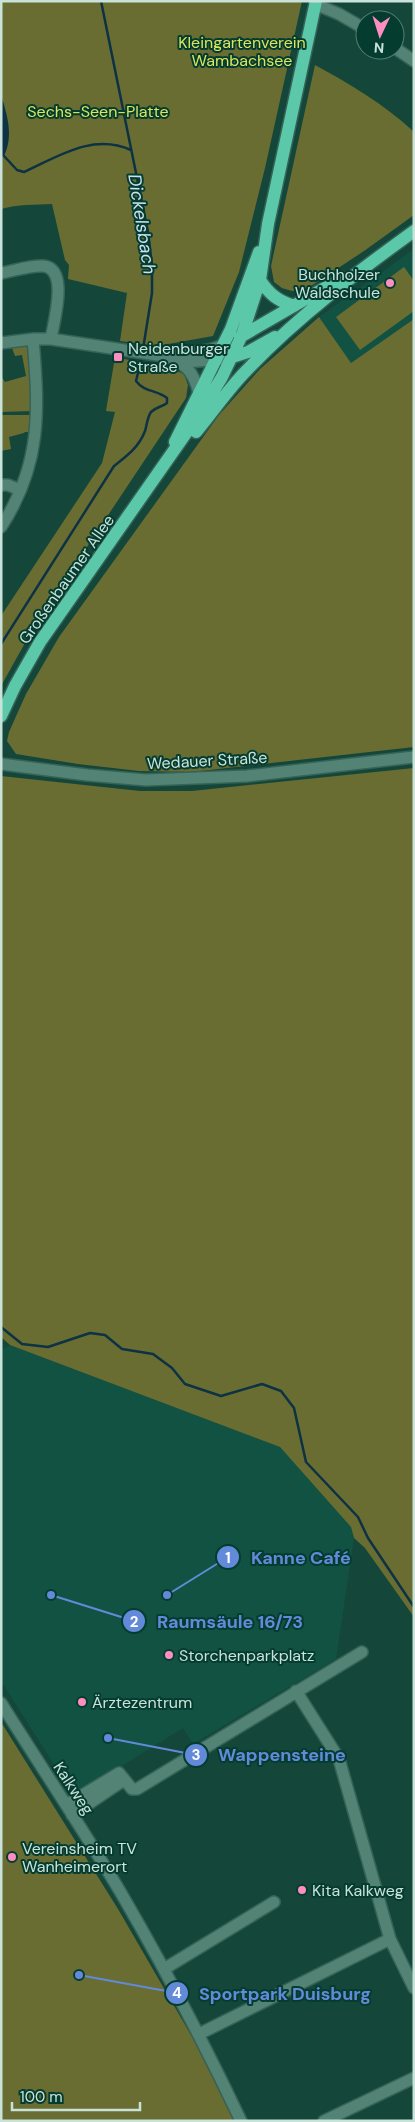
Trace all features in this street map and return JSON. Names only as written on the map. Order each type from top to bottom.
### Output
[{"type":"main road","name":"Großenbaumer Allee","points":[[1,716],[15,686],[40,642],[198,416],[232,357],[242,335],[260,280],[268,224],[315,3]]},
{"type":"main road","name":"Großenbaumer Allee","points":[[165,465],[180,427],[224,345],[268,224]]},
{"type":"main road","points":[[165,465],[182,450],[248,369],[289,330],[374,260],[414,231]]},
{"type":"main road","points":[[224,345],[374,260]]},
{"type":"main road","points":[[260,280],[268,294],[283,303],[294,306]]},
{"type":"main road","points":[[232,357],[248,352],[289,330]]},
{"type":"street","points":[[315,3],[355,23]]},
{"type":"street","points":[[1,273],[44,266],[56,275],[59,286],[51,339]]},
{"type":"street","points":[[1,527],[20,490],[33,449],[38,413],[33,339]]},
{"type":"street","points":[[1,343],[51,339],[158,355],[181,362],[232,357]]},
{"type":"street","points":[[158,355],[209,350],[224,345]]},
{"type":"street","points":[[181,362],[187,367],[196,381],[199,393]]},
{"type":"street","points":[[1,485],[8,485],[20,490]]},
{"type":"street","name":"Wedauer Straße","points":[[1,764],[87,775],[155,780],[247,776],[414,757]]},
{"type":"street","points":[[69,1810],[121,1776],[132,1789],[137,1789],[362,1652]]},
{"type":"street","points":[[296,1691],[339,1760],[390,1939],[414,1988]]},
{"type":"street","name":"Kalkweg","points":[[1,1704],[120,1891],[199,2034],[241,2121]]},
{"type":"street","points":[[164,1969],[274,1902]]},
{"type":"street","points":[[199,2034],[390,1939]]},
{"type":"street","points":[[324,2121],[414,2078]]},
{"type":"shaded area","name":"Buchholzer Waldschule","points":[[414,249],[414,319],[351,363],[319,317]]},
{"type":"shaded area","points":[[10,1345],[280,1447],[351,1527],[354,1538],[336,1659],[193,1744],[183,1728],[83,1790],[75,1791],[67,1785],[1,1681],[1,1350]]},
{"type":"green space","name":"Sechs-Seen-Platte","points":[[1,1],[302,1],[265,168],[239,272],[213,336],[157,346],[120,341],[127,293],[68,279],[69,265],[65,260],[52,204],[20,205],[1,209]]},
{"type":"green space","points":[[315,65],[366,95],[391,112],[414,132],[414,215],[305,290],[292,291],[282,288],[274,282],[271,266]]},
{"type":"green space","points":[[404,267],[414,281],[414,311],[360,350],[336,317]]},
{"type":"green space","points":[[319,317],[351,363],[414,319],[414,747],[191,772],[139,771],[16,754],[7,741],[9,732],[26,694],[59,637],[219,415],[260,369]]},
{"type":"green space","points":[[27,346],[30,349],[33,411],[1,412],[1,376],[5,382],[26,376],[22,355],[15,356],[12,348]]},
{"type":"green space","points":[[115,357],[172,369],[184,374],[188,385],[186,398],[35,625],[1,686],[1,616],[102,463],[115,412],[106,411]]},
{"type":"green space","points":[[1,415],[33,415],[31,432],[9,437],[11,449],[1,451]]},
{"type":"green space","points":[[414,768],[414,1617],[365,1548],[354,1538],[351,1527],[280,1447],[10,1345],[1,1337],[1,776],[140,791],[192,791]]},
{"type":"green space","points":[[1,1722],[118,1909],[195,2042],[234,2121],[1,2121]]},
{"type":"water","points":[[1,95],[9,133],[9,141],[4,156],[1,156]]},
{"type":"waterway","name":"Dickelsbach","points":[[101,1],[148,232],[152,265],[152,293],[143,349]]},
{"type":"waterway","points":[[4,156],[17,170],[24,172],[63,154],[90,145],[117,145],[131,150]]},
{"type":"waterway","name":"Dickelsbach","points":[[1,644],[114,466],[128,455],[139,442],[151,412],[167,403],[167,398],[139,385],[136,381],[142,357]]},
{"type":"waterway","name":"Dickelsbach","points":[[1,1327],[22,1344],[48,1347],[90,1333],[105,1335],[122,1349],[153,1354],[172,1368],[185,1384],[221,1396],[262,1384],[281,1391],[294,1408],[306,1462],[358,1517],[368,1538],[414,1607]]},
{"type":"place","name":"Buchholzer Waldschule","points":[[390,283]]},
{"type":"place","name":"Neidenburger Straße","points":[[118,357]]},
{"type":"place","name":"Raumsäule 16/73","points":[[51,1595]]},
{"type":"place","name":"Kanne Café","points":[[167,1595]]},
{"type":"place","name":"Storchenparkplatz","points":[[169,1655]]},
{"type":"place","name":"Ärztezentrum","points":[[82,1702]]},
{"type":"place","name":"Wappensteine","points":[[108,1738]]},
{"type":"place","name":"Vereinsheim TV Wanheimerort","points":[[12,1857]]},
{"type":"place","name":"Kita Kalkweg","points":[[302,1890]]},
{"type":"place","name":"Sportpark Duisburg","points":[[79,1975]]},
{"type":"park label","name":"Kleingartenverein Wambachsee","points":[[242,51]]}]
